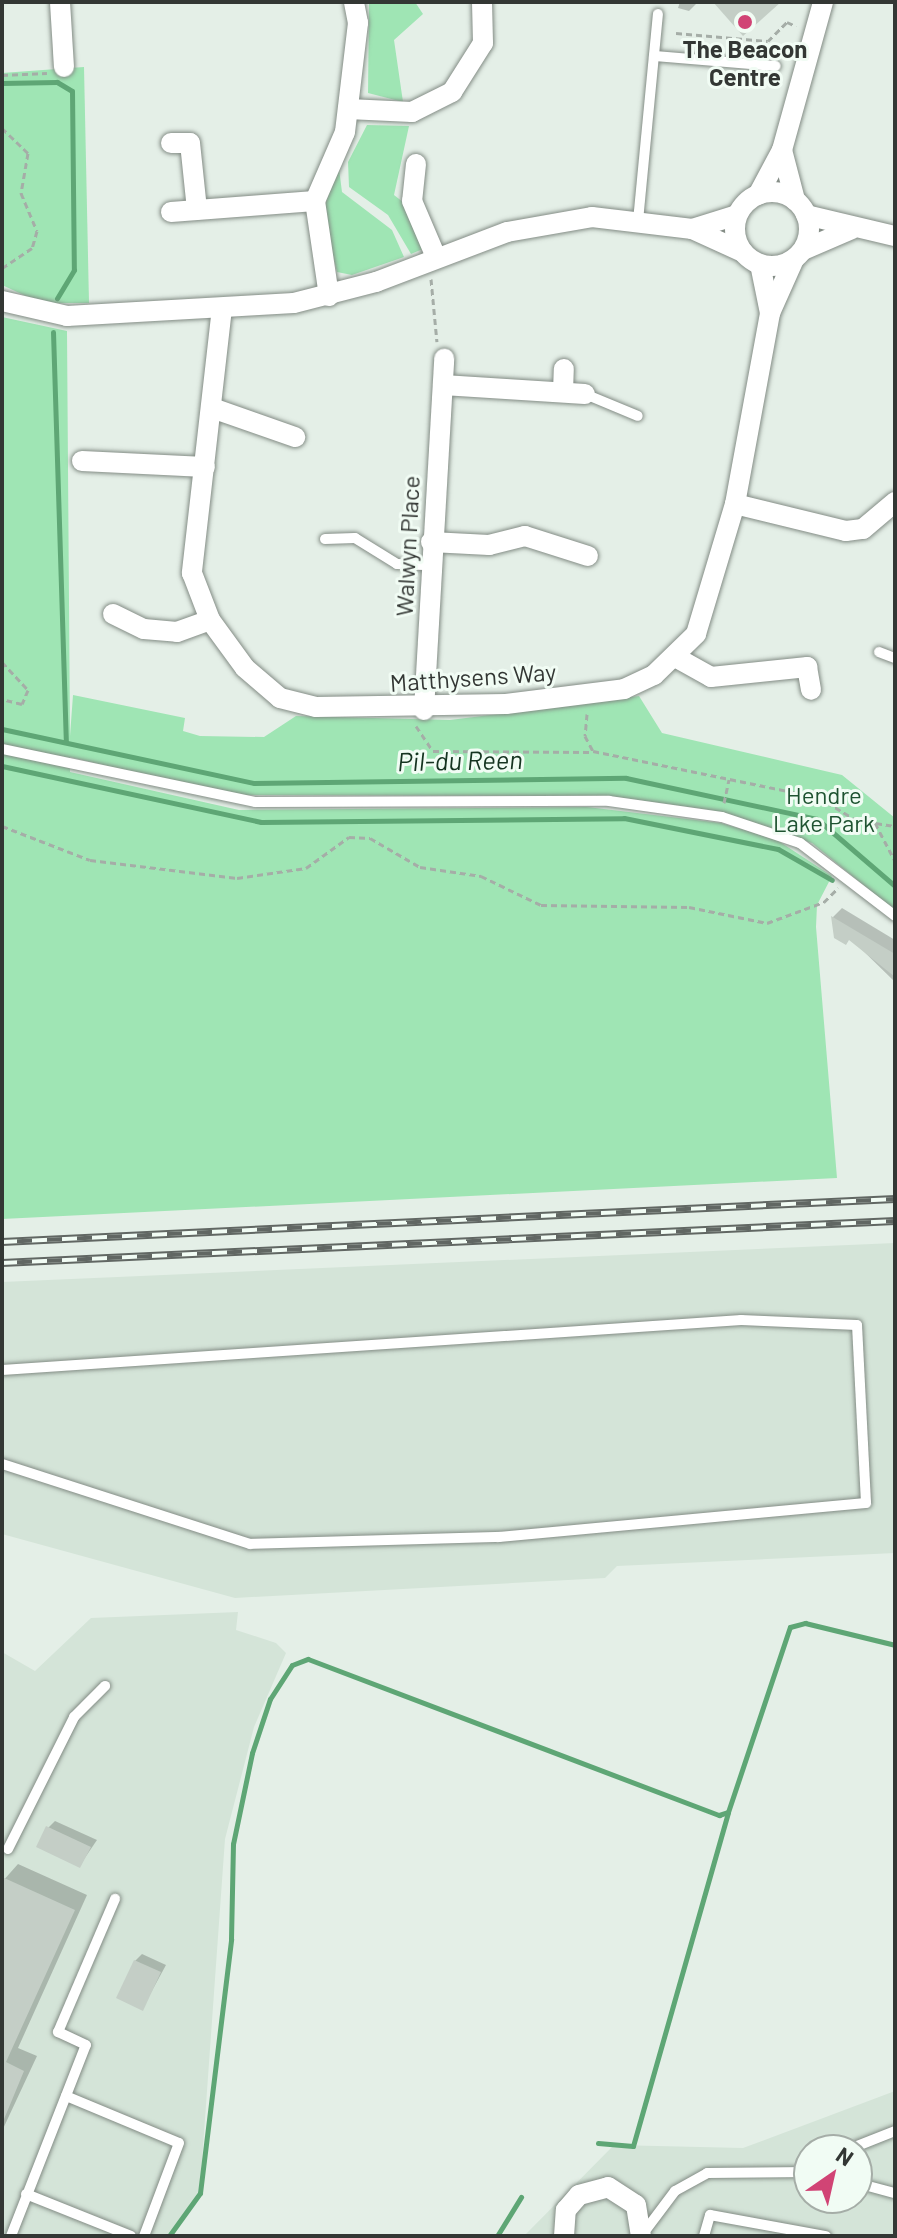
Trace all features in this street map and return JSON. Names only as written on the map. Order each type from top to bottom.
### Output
[{"type":"street","points":[[60,2],[64,67]]},
{"type":"street","points":[[329,296],[315,201],[348,109],[354,2]]},
{"type":"street","points":[[348,109],[412,112],[452,92],[483,43],[482,2]]},
{"type":"street","points":[[692,229],[737,215],[758,195],[782,150],[823,2]]},
{"type":"street","points":[[171,143],[190,143],[197,210]]},
{"type":"street","name":"Matthysens Way","points":[[222,308],[215,409],[191,559],[210,620],[254,680],[280,698],[419,710],[624,689],[677,658],[710,603],[735,504],[770,313],[798,254],[800,208],[782,150]]},
{"type":"street","points":[[416,164],[412,201],[430,260]]},
{"type":"street","points":[[758,195],[777,192],[800,208],[843,219],[852,229]]},
{"type":"street","points":[[171,212],[315,201]]},
{"type":"street","name":"Matthysens Way","points":[[737,215],[770,313]]},
{"type":"street","points":[[2,301],[33,313],[80,316],[222,308],[329,296],[546,222],[638,221],[692,229],[751,258],[798,254],[852,229],[895,236]]},
{"type":"street","name":"Walwyn Place","points":[[419,710],[444,359]]},
{"type":"street","points":[[563,392],[564,369]]},
{"type":"street","points":[[443,385],[585,394]]},
{"type":"street","points":[[215,409],[295,437]]},
{"type":"street","points":[[82,461],[205,467]]},
{"type":"street","points":[[735,504],[846,531],[863,529],[895,502]]},
{"type":"street","points":[[431,542],[489,545],[525,536],[572,538],[588,556]]},
{"type":"street","points":[[113,614],[144,629],[177,632],[210,620]]},
{"type":"street","points":[[677,658],[711,677],[807,667],[811,690]]},
{"type":"street","points":[[564,2236],[566,2210],[579,2195],[608,2187],[636,2205],[641,2236]]},
{"type":"lane","points":[[638,221],[658,14]]},
{"type":"lane","points":[[654,56],[776,66]]},
{"type":"lane","points":[[585,394],[638,416]]},
{"type":"lane","points":[[325,539],[355,538],[397,564],[431,565]]},
{"type":"lane","points":[[879,652],[895,658]]},
{"type":"lane","points":[[2,749],[255,802],[657,805],[782,835],[845,874],[895,916]]},
{"type":"lane","points":[[2,1370],[741,1320],[857,1325],[866,1503],[515,1536],[250,1544],[2,1464]]},
{"type":"lane","points":[[8,1849],[74,1717],[105,1686]]},
{"type":"lane","points":[[11,2236],[86,2045],[58,2032],[115,1899]]},
{"type":"lane","points":[[66,2096],[179,2143],[144,2236]]},
{"type":"lane","points":[[873,2140],[895,2131]]},
{"type":"lane","points":[[641,2236],[675,2191],[707,2173],[793,2172]]},
{"type":"lane","points":[[873,2187],[895,2193]]},
{"type":"lane","points":[[26,2194],[131,2236]]},
{"type":"lane","points":[[704,2236],[710,2215],[826,2236]]},
{"type":"path","points":[[676,33],[768,41],[787,22],[802,30]]},
{"type":"path","points":[[2,75],[64,67]]},
{"type":"path","points":[[2,128],[28,153],[21,193],[37,231],[32,248],[2,268]]},
{"type":"path","points":[[430,260],[439,309],[433,358],[444,359]]},
{"type":"path","points":[[2,662],[28,690],[22,704],[2,699]]},
{"type":"path","points":[[589,694],[585,736],[593,751]]},
{"type":"path","points":[[419,710],[416,733],[433,751],[552,757],[593,751],[818,797],[856,820],[874,820],[895,826]]},
{"type":"path","points":[[723,808],[729,780]]},
{"type":"path","points":[[874,820],[895,861]]},
{"type":"path","points":[[2,826],[90,860],[237,878],[306,868],[349,837],[370,838],[420,867],[481,876],[541,905],[689,907],[767,923],[824,902],[845,874]]},
{"type":"shaded area","points":[[895,1243],[895,1553],[617,1566],[605,1578],[235,1598],[2,1534],[2,1282]]},
{"type":"shaded area","points":[[238,1612],[236,1630],[276,1643],[286,1653],[254,1727],[225,1839],[200,2189],[169,2236],[2,2236],[2,1652],[35,1671],[91,1618]]},
{"type":"shaded area","points":[[895,2091],[895,2236],[524,2236],[614,2145],[743,2148]]},
{"type":"green space","points":[[369,2],[415,2],[423,14],[394,40],[403,102],[368,93]]},
{"type":"green space","points":[[84,67],[89,303],[41,303],[2,285],[2,73]]},
{"type":"green space","points":[[367,125],[409,126],[394,195],[408,206],[425,248],[411,254],[388,215],[349,187],[348,162]]},
{"type":"green space","points":[[338,161],[342,192],[392,230],[404,257],[352,275],[337,272],[323,213]]},
{"type":"green space","name":"Hendre Lake Park","points":[[2,317],[67,331],[70,736],[73,695],[185,718],[183,731],[200,736],[264,737],[296,716],[450,720],[639,696],[662,733],[842,775],[895,818],[895,911],[812,843],[702,809],[608,796],[226,795],[70,757],[70,772],[239,810],[587,807],[721,823],[777,840],[832,876],[817,905],[816,927],[837,1178],[2,1219]]},
{"type":"building","name":"The Beacon Centre","points":[[713,2],[781,2],[743,36]]},
{"type":"building","points":[[831,916],[895,954],[895,977],[849,940],[846,945],[834,938]]},
{"type":"building","points":[[46,1826],[91,1847],[80,1868],[36,1847]]},
{"type":"building","points":[[2,1877],[75,1910],[6,2062],[24,2071],[2,2124]]},
{"type":"building","points":[[134,1960],[161,1972],[143,2011],[116,1998]]},
{"type":"waterway","points":[[2,83],[57,82],[72,91],[74,270],[57,298]]},
{"type":"waterway","points":[[53,332],[66,741]]},
{"type":"waterway","name":"Pil-du Reen","points":[[2,729],[254,783],[626,778],[817,819],[895,886]]},
{"type":"waterway","points":[[2,766],[261,822],[624,818],[778,849],[832,880]]},
{"type":"waterway","points":[[169,2236],[200,2193],[231,1939],[233,1844],[252,1753],[270,1699],[292,1665],[308,1659],[719,1815],[728,1812],[790,1627],[805,1623],[895,1645]]},
{"type":"waterway","points":[[598,2143],[633,2146],[728,1813]]},
{"type":"waterway","points":[[497,2236],[521,2197]]},
{"type":"railway","points":[[2,1242],[895,1199]]},
{"type":"railway","points":[[2,1263],[895,1221]]},
{"type":"place","name":"The Beacon Centre","points":[[745,22]]}]
